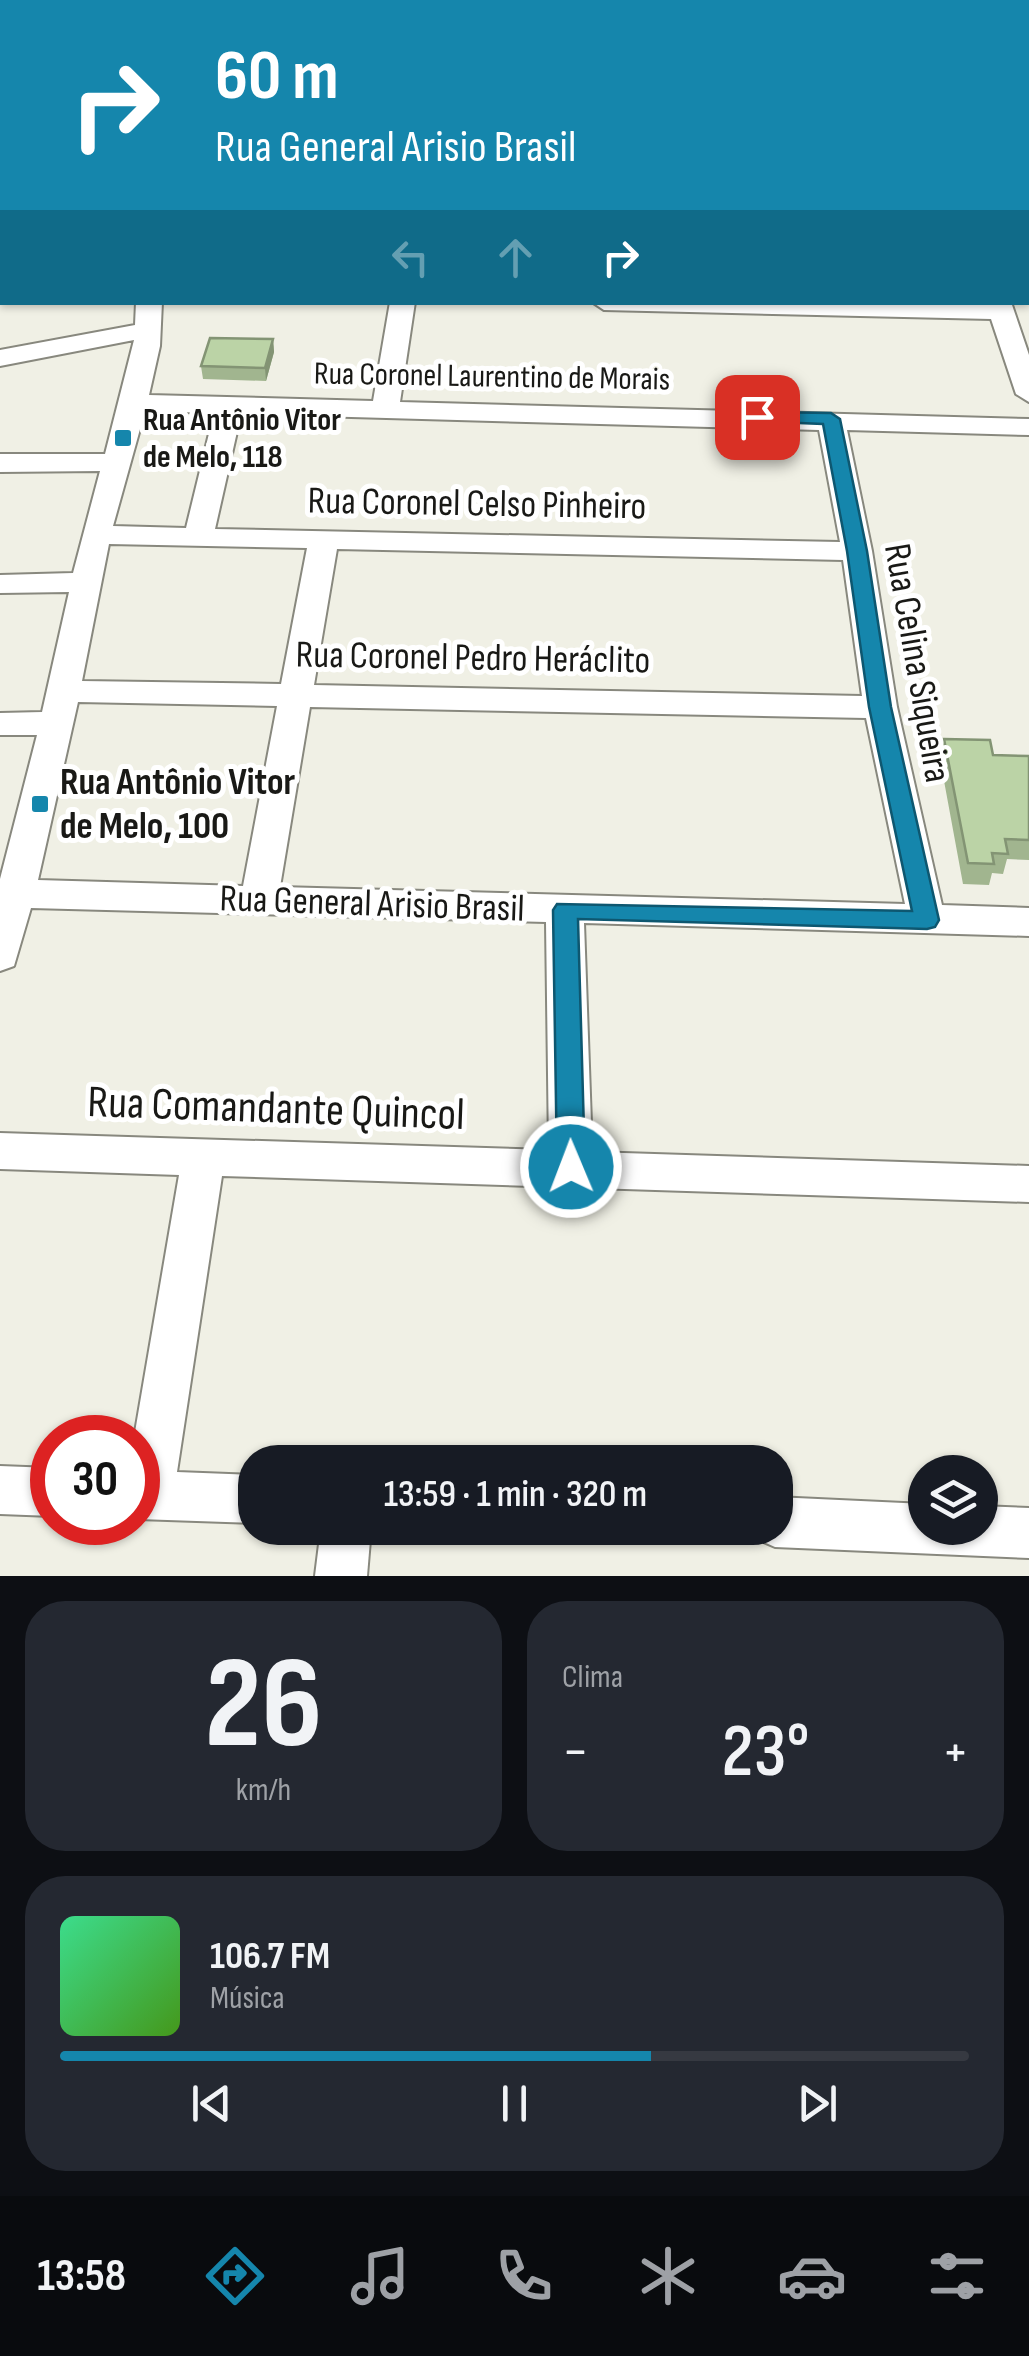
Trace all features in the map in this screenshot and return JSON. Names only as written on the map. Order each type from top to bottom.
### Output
[{"type":"street","points":[[0,956],[8,893],[61,707],[96,536],[134,403],[147,338],[149,305]]},
{"type":"street","points":[[385,410],[402,305]]},
{"type":"street","points":[[802,305],[999,308],[1024,366],[1029,394]]},
{"type":"street","points":[[0,358],[147,338]]},
{"type":"street","points":[[0,374],[147,338]]},
{"type":"street","name":"Rua Coronel Laurentino de Morais","points":[[134,403],[1029,427]]},
{"type":"street","points":[[198,540],[229,406]]},
{"type":"street","name":"Rua Celina Siqueira","points":[[831,419],[857,551],[880,707],[927,920]]},
{"type":"street","points":[[0,464],[116,462]]},
{"type":"street","name":"Rua Coronel Celso Pinheiro","points":[[96,536],[857,551]]},
{"type":"street","points":[[259,902],[323,541]]},
{"type":"street","points":[[0,584],[86,582]]},
{"type":"street","name":"Rua Coronel Pedro Heráclito","points":[[0,724],[61,707],[295,698],[880,707]]},
{"type":"street","name":"Rua General Arisio Brasil","points":[[8,893],[1029,922]]},
{"type":"street","points":[[566,910],[571,1167]]},
{"type":"street","name":"Rua Comandante Quincol","points":[[0,1152],[1029,1184]]},
{"type":"street","points":[[158,1415],[204,1156]]},
{"type":"street","points":[[0,1490],[30,1491]]},
{"type":"street","points":[[160,1497],[238,1499]]},
{"type":"street","points":[[793,1523],[1029,1533]]},
{"type":"street","points":[[341,1576],[344,1545]]},
{"type":"building","points":[[210,338],[273,339],[265,368],[201,366]]},
{"type":"building","points":[[944,739],[990,740],[993,755],[1029,756],[1029,840],[1005,839],[1008,854],[992,853],[994,864],[968,863]]},
{"type":"place","name":"Rua Antônio Vitor de Melo, 118","points":[[123,438]]},
{"type":"place","name":"Rua Antônio Vitor de Melo, 100","points":[[40,804]]},
{"type":"route","points":[[571,1167],[566,910],[927,920],[880,707],[857,551],[831,419],[757,417]]}]
